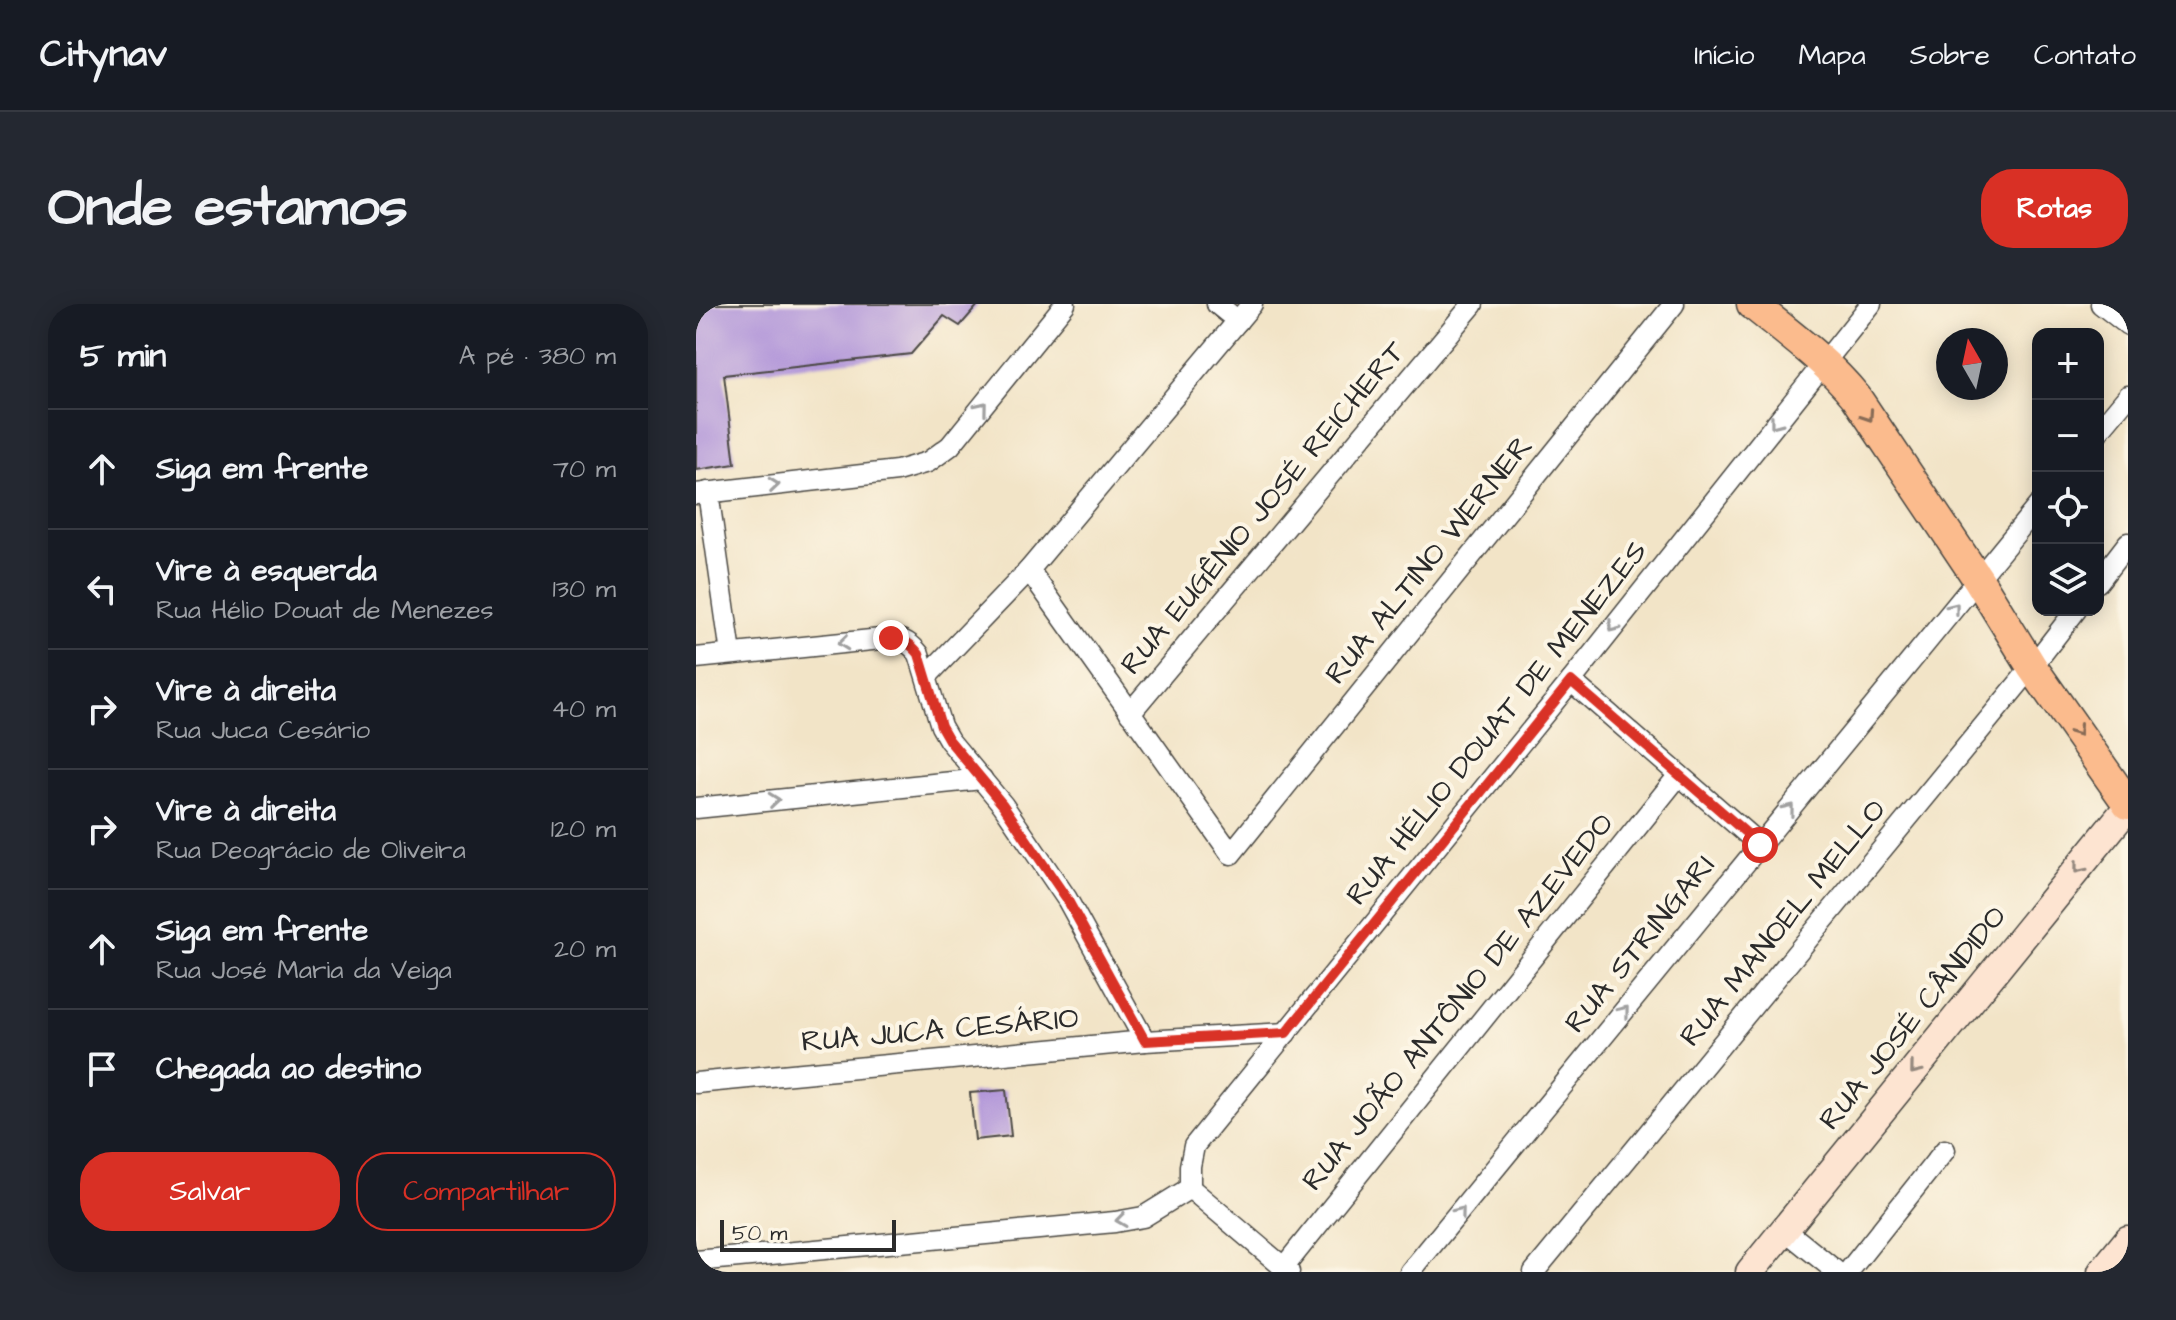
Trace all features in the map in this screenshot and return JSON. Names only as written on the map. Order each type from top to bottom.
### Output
[{"type":"main road","points":[[1752,304],[1823,362],[1856,397],[1978,579],[2032,667],[2128,806]]},
{"type":"main road","name":"RUA JOSÉ CÂNDIDO","points":[[1750,1272],[2128,806]]},
{"type":"main road","points":[[2102,1272],[2128,1240]]},
{"type":"street","points":[[731,654],[702,493],[897,471],[928,462],[950,446],[1065,304]]},
{"type":"street","points":[[1217,304],[1238,321]]},
{"type":"street","points":[[927,676],[1029,570],[1252,304]]},
{"type":"street","name":"RUA EUGÊNIO JOSÉ REICHERT","points":[[1130,713],[1473,304]]},
{"type":"street","name":"RUA ALTINO WERNER","points":[[1130,713],[1231,854],[1674,304]]},
{"type":"street","name":"RUA HÉLIO DOUAT DE MENEZES","points":[[1190,1188],[1194,1146],[1571,681],[1871,304]]},
{"type":"street","points":[[2101,304],[2128,325]]},
{"type":"street","points":[[2104,425],[2128,396]]},
{"type":"street","name":"RUA STRINGARI","points":[[1410,1272],[2032,513]]},
{"type":"street","points":[[2104,574],[2128,543]]},
{"type":"street","points":[[1029,570],[1130,713]]},
{"type":"street","name":"RUA MANOEL MELLO","points":[[1534,1272],[2071,616]]},
{"type":"street","points":[[696,658],[891,638],[902,639],[912,645],[919,654],[941,726],[949,740],[1020,827],[1080,918],[1145,1041]]},
{"type":"street","points":[[1571,681],[1760,845]]},
{"type":"street","name":"RUA JOÃO ANTÔNIO DE AZEVEDO","points":[[1286,1270],[1679,775]]},
{"type":"street","points":[[696,808],[982,779]]},
{"type":"street","name":"RUA JUCA CESÁRIO","points":[[696,1083],[1145,1041],[1286,1033]]},
{"type":"street","points":[[1848,1272],[1945,1150]]},
{"type":"street","points":[[696,1261],[1115,1222],[1143,1217],[1190,1188],[1286,1270]]},
{"type":"street","points":[[1785,1230],[1837,1272]]},
{"type":"building","points":[[696,304],[979,304],[960,326],[944,316],[911,354],[724,375],[735,464],[696,470]]},
{"type":"building","points":[[1006,1090],[1011,1136],[975,1140],[970,1093]]},
{"type":"route","points":[[891,638],[902,639],[919,654],[941,726],[949,740],[1020,827],[1080,918],[1145,1041],[1286,1033],[1571,681],[1760,845]]}]
